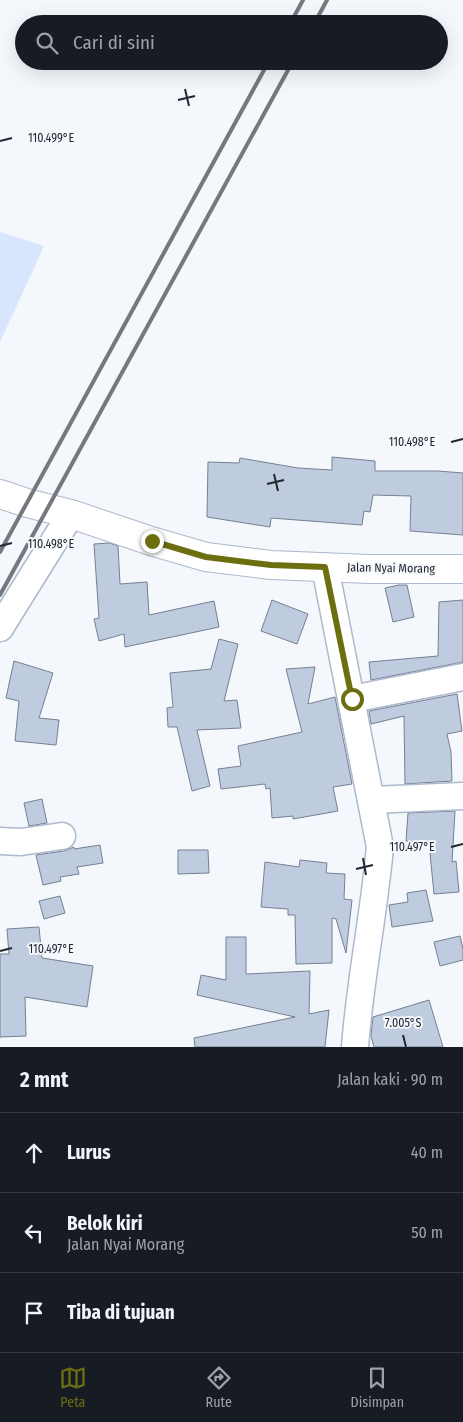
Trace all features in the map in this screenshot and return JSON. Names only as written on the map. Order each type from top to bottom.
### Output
[{"type":"street","name":"Jalan Nyai Morang","points":[[0,494],[71,514],[206,557],[271,565],[463,569]]},
{"type":"street","points":[[0,628],[71,514]]},
{"type":"street","points":[[325,567],[380,847],[376,894],[358,1006],[355,1047]]},
{"type":"street","points":[[352,699],[463,677]]},
{"type":"street","points":[[372,800],[463,796]]},
{"type":"street","points":[[0,841],[21,842],[62,836]]},
{"type":"shaded area","points":[[0,232],[44,246],[0,342]]},
{"type":"building","points":[[332,457],[375,461],[375,471],[463,473],[463,535],[410,531],[411,496],[373,495],[370,512],[364,511],[362,525],[271,518],[270,527],[207,517],[208,462],[239,463],[240,458],[298,468],[332,470]]},
{"type":"building","points":[[109,543],[118,546],[120,584],[147,582],[149,615],[214,601],[219,627],[125,647],[124,634],[99,641],[94,619],[99,618],[94,544]]},
{"type":"building","points":[[407,585],[414,617],[393,622],[385,588]]},
{"type":"building","points":[[272,600],[308,614],[297,644],[261,631]]},
{"type":"building","points":[[463,600],[463,662],[371,680],[369,662],[438,656],[439,602]]},
{"type":"building","points":[[219,639],[238,644],[224,701],[237,700],[241,728],[197,730],[210,786],[192,791],[177,727],[168,727],[167,708],[173,707],[170,673],[211,669]]},
{"type":"building","points":[[14,661],[53,673],[39,718],[59,720],[56,745],[15,741],[19,701],[6,698]]},
{"type":"building","points":[[315,667],[308,704],[335,697],[352,784],[333,787],[338,811],[293,819],[293,816],[272,818],[270,788],[266,789],[265,784],[221,789],[218,769],[241,766],[238,746],[302,732],[286,669]]},
{"type":"building","points":[[457,694],[462,731],[447,734],[451,752],[452,781],[405,784],[404,716],[371,724],[369,711]]},
{"type":"building","points":[[42,799],[47,823],[29,826],[24,803]]},
{"type":"building","points":[[455,811],[452,862],[456,861],[459,892],[434,894],[429,843],[406,841],[408,813]]},
{"type":"building","points":[[100,845],[103,863],[77,867],[79,874],[60,877],[61,881],[43,885],[36,855],[64,851],[74,847],[74,849]]},
{"type":"building","points":[[178,850],[208,850],[209,873],[178,874]]},
{"type":"building","points":[[300,860],[327,863],[326,873],[345,874],[344,899],[352,900],[346,953],[336,919],[332,918],[332,963],[296,964],[295,915],[288,915],[288,909],[261,907],[265,862],[299,867]]},
{"type":"building","points":[[426,890],[433,921],[392,927],[389,905],[408,902],[407,893]]},
{"type":"building","points":[[60,896],[65,913],[44,919],[39,901]]},
{"type":"building","points":[[39,927],[42,958],[93,966],[87,1007],[25,997],[26,1036],[0,1037],[0,954],[9,954],[7,929]]},
{"type":"building","points":[[460,936],[463,960],[440,966],[434,942]]},
{"type":"building","points":[[226,937],[246,937],[246,974],[310,971],[309,1014],[329,1010],[325,1047],[195,1047],[194,1038],[295,1017],[197,995],[201,975],[226,980]]},
{"type":"building","points":[[429,1000],[443,1047],[374,1047],[371,1036],[373,1017]]},
{"type":"railway","points":[[295,15],[303,0]]},
{"type":"railway","points":[[319,15],[327,0]]},
{"type":"railway","points":[[0,552],[264,70]]},
{"type":"railway","points":[[0,595],[288,70]]},
{"type":"route","points":[[152,541],[206,557],[271,565],[325,567],[352,699]]}]
